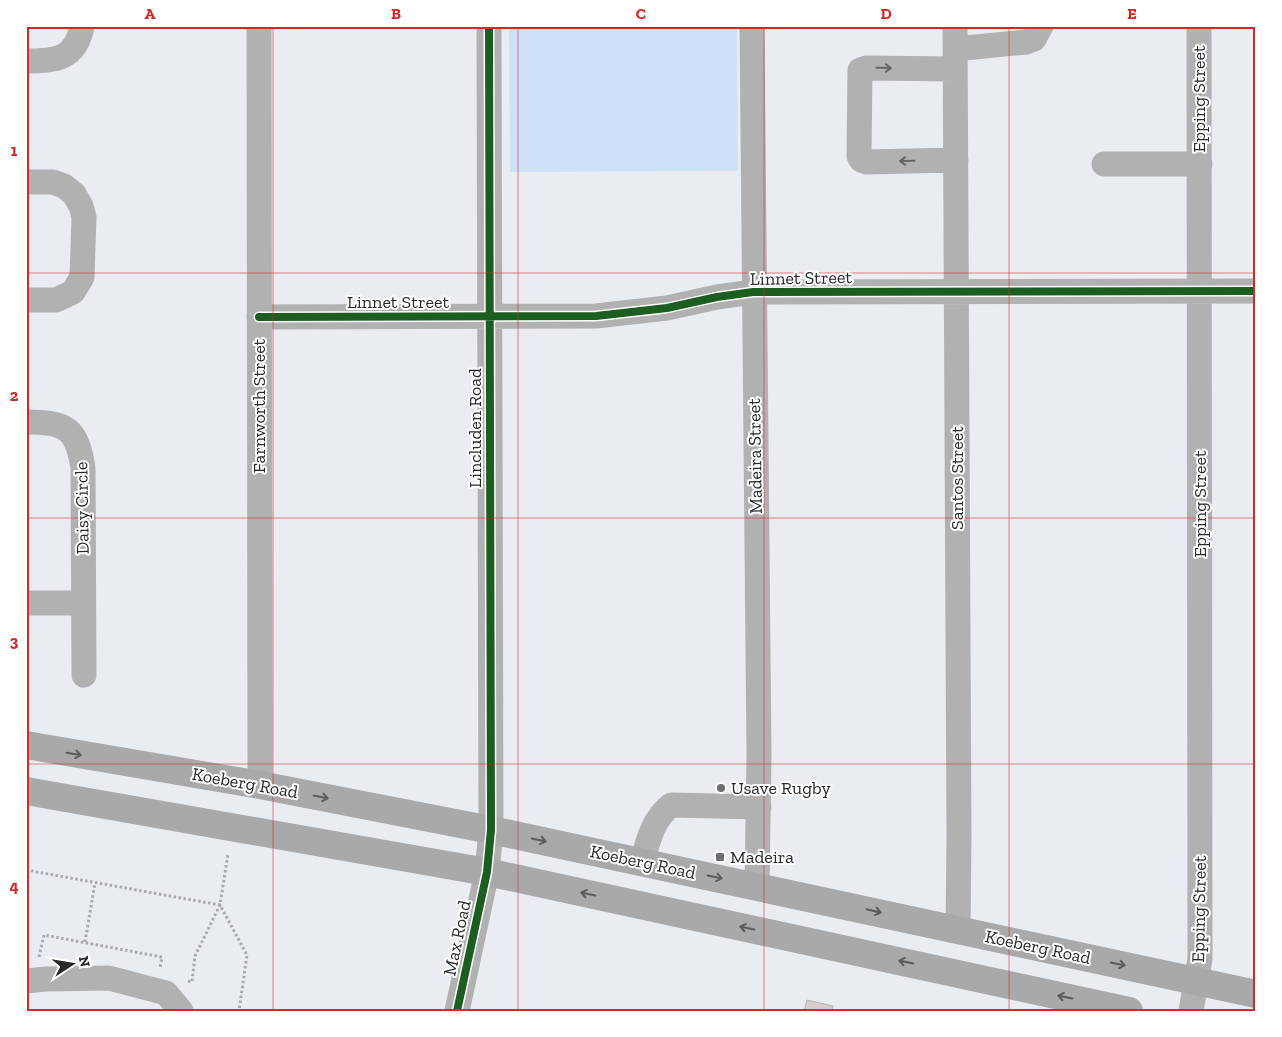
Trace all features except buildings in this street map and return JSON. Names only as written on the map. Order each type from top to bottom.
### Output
[{"type":"main road","name":"Koeberg Road","points":[[26,746],[260,785],[491,830],[757,885],[1256,994]]},
{"type":"main road","points":[[26,790],[487,872],[1130,1011]]},
{"type":"street","points":[[26,60],[48,61],[65,55],[74,48],[80,39],[82,26]]},
{"type":"street","name":"Farnworth Street","points":[[258,26],[260,785]]},
{"type":"street","name":"Lincluden Road","points":[[487,872],[491,830],[489,26]]},
{"type":"street","name":"Madeira Street","points":[[752,26],[757,885]]},
{"type":"street","points":[[956,160],[866,162],[861,160],[859,146],[860,70],[955,48],[1026,42],[1034,39],[1041,26]]},
{"type":"street","name":"Epping Street","points":[[1191,1011],[1200,958],[1199,26]]},
{"type":"street","name":"Santos Street","points":[[955,48],[958,930]]},
{"type":"street","points":[[1104,164],[1200,164]]},
{"type":"street","points":[[26,182],[53,182],[64,186],[74,194],[81,206],[84,217],[82,278],[73,292],[56,300],[26,300]]},
{"type":"street","name":"Linnet Street","points":[[259,317],[596,316],[667,308],[717,297],[753,292],[1256,291]]},
{"type":"street","name":"Daisy Circle","points":[[26,422],[48,422],[64,426],[74,435],[80,449],[83,468],[82,603],[84,675]]},
{"type":"street","points":[[26,603],[82,603]]},
{"type":"street","points":[[642,862],[652,829],[664,810],[671,805],[758,807]]},
{"type":"street","name":"Max Road","points":[[457,1011],[487,872]]},
{"type":"street","points":[[29,970],[46,979],[109,978],[166,993],[181,1011]]},
{"type":"path","points":[[184,980],[192,982],[195,956],[220,905],[228,854]]},
{"type":"path","points":[[26,870],[220,905]]},
{"type":"path","points":[[85,942],[95,883]]},
{"type":"path","points":[[220,905],[247,955],[239,1011]]},
{"type":"path","points":[[29,970],[38,960],[44,935],[162,957],[159,975]]},
{"type":"shaded area","points":[[509,26],[737,26],[738,171],[510,172]]},
{"type":"cycle path","points":[[457,1011],[487,872],[491,830],[489,26]]},
{"type":"cycle path","points":[[259,317],[596,316],[667,308],[717,297],[753,292],[1256,291]]},
{"type":"place","name":"Usave Rugby","points":[[721,788]]},
{"type":"place","name":"Madeira","points":[[720,857]]}]
